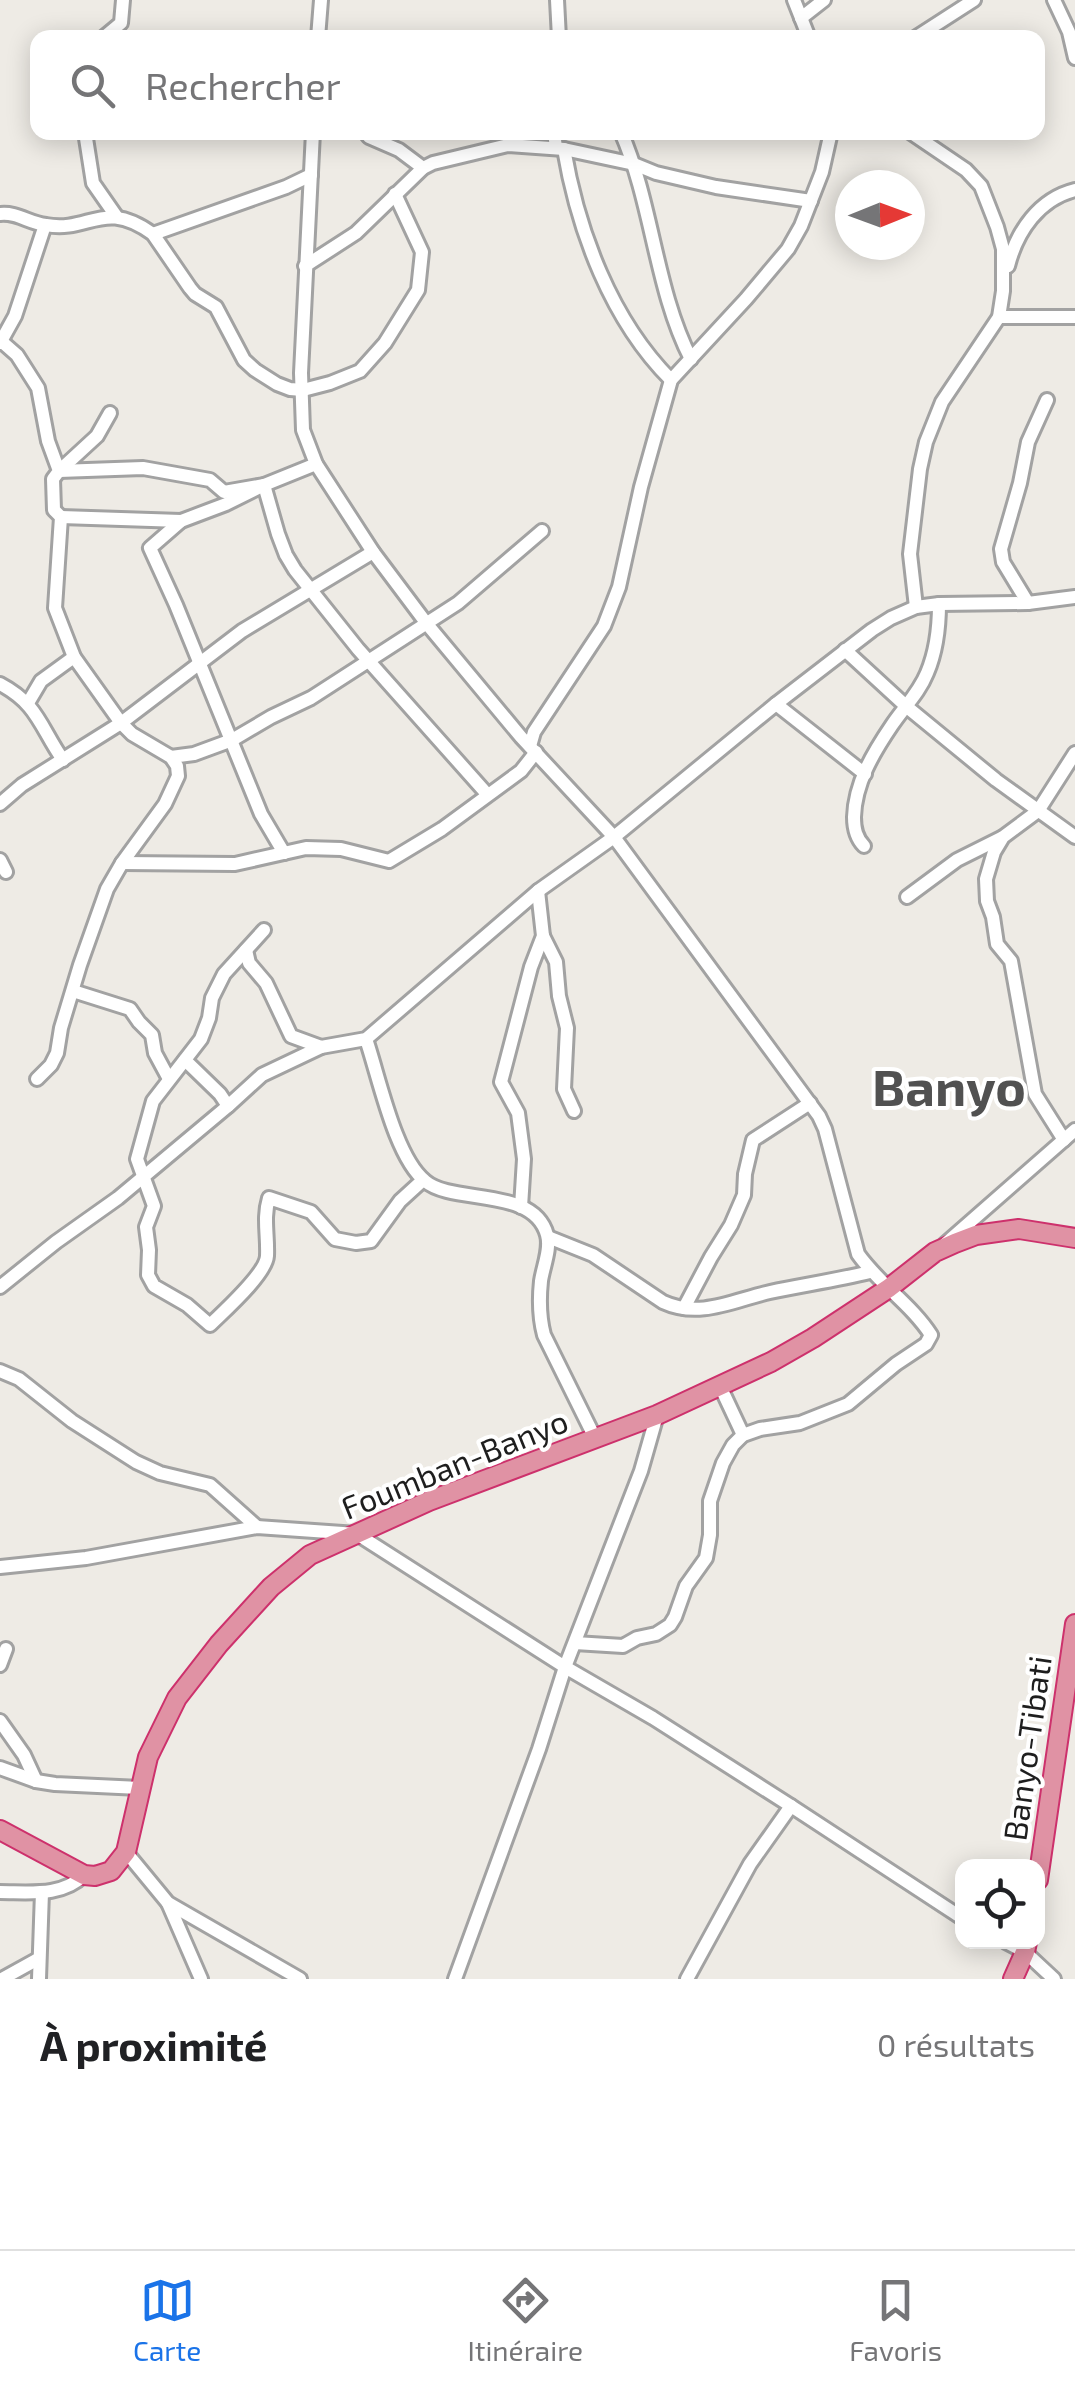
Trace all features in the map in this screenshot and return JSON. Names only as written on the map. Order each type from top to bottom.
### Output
[{"type":"highway","name":"Foumban-Banyo","points":[[126,1852],[148,1757],[177,1698],[218,1644],[271,1587],[310,1555],[429,1502],[720,1386],[797,1348],[889,1288],[935,1252],[976,1235],[1019,1229],[1075,1238]]},
{"type":"highway","name":"Banyo-Tibati","points":[[1041,1859],[1075,1624]]},
{"type":"highway","points":[[0,1830],[84,1875],[111,1871],[126,1852]]},
{"type":"highway","points":[[1013,1979],[1025,1949]]},
{"type":"street","points":[[113,30],[121,23],[123,0]]},
{"type":"street","points":[[319,30],[321,0]]},
{"type":"street","points":[[557,0],[559,30]]},
{"type":"street","points":[[794,0],[806,30]]},
{"type":"street","points":[[801,18],[824,0]]},
{"type":"street","points":[[928,30],[974,0]]},
{"type":"street","points":[[1054,0],[1075,58]]},
{"type":"street","points":[[87,140],[93,183],[116,216]]},
{"type":"street","points":[[313,140],[301,373],[303,430],[316,464],[373,552],[427,624],[486,697],[614,837],[810,1103],[825,1129],[858,1254],[870,1272],[930,1332],[926,1344],[848,1404],[800,1423],[760,1429],[743,1435],[734,1444],[710,1502],[706,1558],[686,1586],[675,1617],[662,1632],[623,1646],[574,1643]]},
{"type":"street","points":[[376,140],[399,150],[423,168]]},
{"type":"street","points":[[557,140],[572,193],[610,292],[643,348],[671,380]]},
{"type":"street","points":[[624,140],[634,164],[675,324],[692,359]]},
{"type":"street","points":[[122,863],[234,864],[306,848],[341,849],[389,861],[521,771],[533,749],[534,732],[612,610],[671,380],[788,250],[812,201],[829,140]]},
{"type":"street","points":[[916,607],[910,554],[926,442],[942,402],[999,317],[1003,292],[1002,250],[981,186],[966,170],[922,140]]},
{"type":"street","points":[[305,266],[356,233],[423,168],[508,146],[560,149],[634,164],[716,188],[812,201]]},
{"type":"street","points":[[153,234],[258,198],[311,175]]},
{"type":"street","points":[[1002,278],[1018,236],[1037,210],[1075,190]]},
{"type":"street","points":[[0,214],[12,213],[45,226],[116,216],[144,227],[190,288],[216,307],[244,360],[277,384],[304,390],[360,371],[385,344],[418,290],[422,252],[395,194]]},
{"type":"street","points":[[45,226],[16,316],[1,342],[17,355],[38,388],[48,441],[59,471]]},
{"type":"street","points":[[999,317],[1075,317]]},
{"type":"street","points":[[1028,604],[1004,562],[1001,549],[1028,442],[1048,400]]},
{"type":"street","points":[[37,1079],[54,1060],[80,964],[104,896],[178,780],[177,766],[171,757],[121,723],[74,657],[55,608],[60,517],[54,510],[53,479],[97,436],[110,414]]},
{"type":"street","points":[[284,853],[261,814],[150,548],[180,521],[316,464]]},
{"type":"street","points":[[59,471],[143,468],[210,480],[224,492],[264,485]]},
{"type":"street","points":[[264,485],[286,555],[311,591],[488,794]]},
{"type":"street","points":[[60,517],[180,521]]},
{"type":"street","points":[[171,757],[194,754],[232,740],[311,698],[458,604],[542,531]]},
{"type":"street","points":[[0,804],[22,785],[121,723],[242,631],[373,552]]},
{"type":"street","points":[[0,1287],[143,1177],[262,1076],[320,1047],[366,1039],[538,891],[614,837],[776,704],[891,618],[916,607],[939,604],[1028,604],[1075,597]]},
{"type":"street","points":[[864,846],[856,836],[855,796],[892,726],[927,674],[939,604]]},
{"type":"street","points":[[845,650],[996,780],[1075,837]]},
{"type":"street","points":[[28,702],[41,682],[74,657]]},
{"type":"street","points":[[0,684],[28,702],[62,760]]},
{"type":"street","points":[[776,704],[864,774]]},
{"type":"street","points":[[907,897],[957,860],[1003,837],[1038,811],[1075,753]]},
{"type":"street","points":[[935,1252],[1069,1135],[1035,1094],[1011,961],[997,944],[987,901],[986,879],[1003,837]]},
{"type":"street","points":[[538,891],[543,936],[556,962],[567,1028],[564,1089],[574,1110]]},
{"type":"street","points":[[264,930],[224,974],[212,998],[201,1039],[153,1101],[137,1159],[154,1206],[146,1227],[148,1275],[154,1286],[187,1305],[210,1325],[263,1270],[267,1255],[264,1226],[270,1198],[311,1212],[335,1239],[366,1243],[376,1237],[400,1200],[423,1180]]},
{"type":"street","points":[[520,1207],[524,1159],[518,1114],[501,1082],[543,936]]},
{"type":"street","points":[[246,950],[249,963],[266,983],[290,1036],[320,1047]]},
{"type":"street","points":[[73,992],[130,1009],[152,1036],[155,1054],[169,1079]]},
{"type":"street","points":[[366,1039],[408,1161],[423,1180],[440,1188],[501,1200],[530,1212],[548,1236],[592,1255],[675,1307],[696,1310],[723,1306],[769,1292],[870,1272]]},
{"type":"street","points":[[185,1060],[228,1106]]},
{"type":"street","points":[[684,1308],[744,1194],[744,1174],[753,1140],[810,1103]]},
{"type":"street","points":[[548,1236],[539,1317],[595,1438]]},
{"type":"street","points":[[0,1370],[136,1462],[210,1485],[257,1527]]},
{"type":"street","points":[[720,1386],[743,1435]]},
{"type":"street","points":[[455,1979],[539,1749],[564,1667],[641,1471],[656,1414]]},
{"type":"street","points":[[0,1567],[86,1558],[257,1527],[357,1534],[955,1913]]},
{"type":"street","points":[[0,1666],[6,1649]]},
{"type":"street","points":[[0,1721],[24,1755],[36,1781]]},
{"type":"street","points":[[0,1768],[54,1784],[140,1788]]},
{"type":"street","points":[[686,1979],[750,1864],[791,1806]]},
{"type":"street","points":[[126,1852],[168,1904],[201,1979]]},
{"type":"street","points":[[0,1892],[56,1891],[84,1875]]},
{"type":"street","points":[[39,1979],[42,1892]]},
{"type":"street","points":[[168,1904],[300,1979]]},
{"type":"street","points":[[1028,1949],[1054,1979]]},
{"type":"street","points":[[2,1979],[38,1959]]},
{"type":"district","name":"Banyo","points":[[949,1085]]}]
